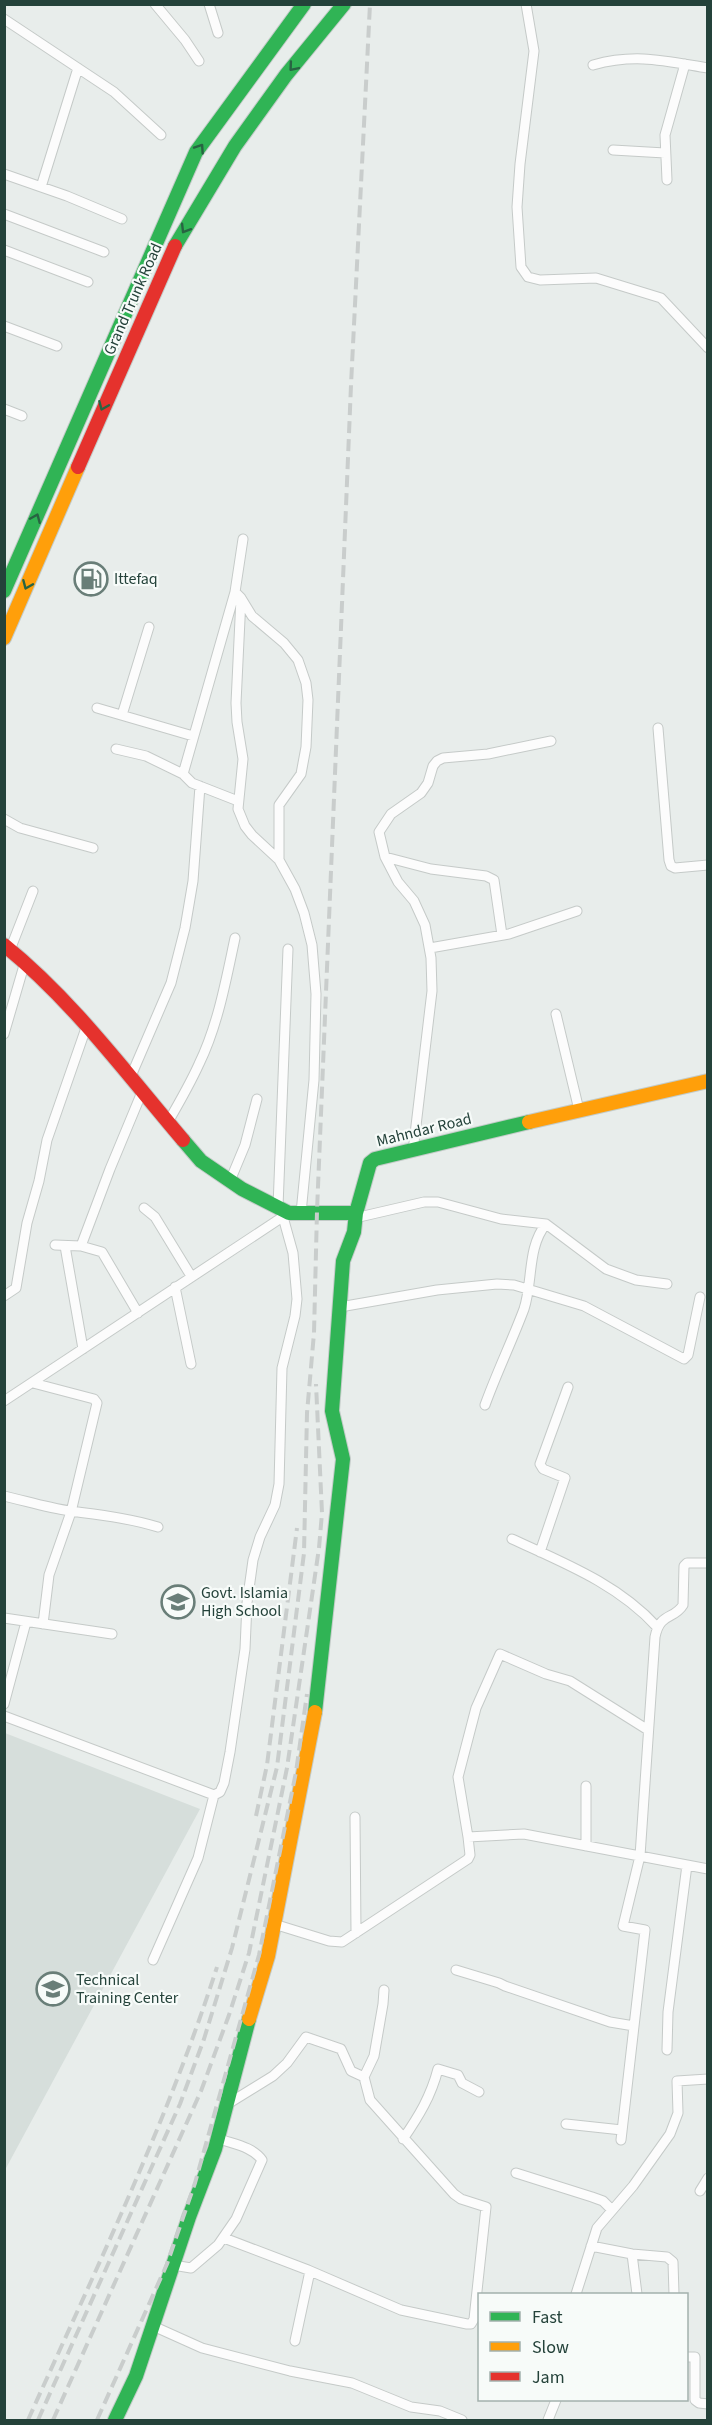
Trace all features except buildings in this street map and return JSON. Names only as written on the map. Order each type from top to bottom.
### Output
[{"type":"main road","name":"Grand Trunk Road","points":[[4,591],[196,152],[304,4]]},
{"type":"main road","name":"Grand Trunk Road","points":[[4,638],[178,239],[235,146],[286,75],[344,4]]},
{"type":"main road","points":[[7,947],[25,962],[121,1063],[142,1092],[201,1161],[230,1181],[288,1213],[356,1215],[354,1232],[343,1261],[332,1411],[343,1459],[319,1686],[308,1755],[268,1956],[217,2138],[136,2376],[115,2421]]},
{"type":"main road","name":"Mahndar Road","points":[[356,1215],[370,1163],[375,1159],[708,1081]]},
{"type":"street","points":[[155,4],[199,61]]},
{"type":"street","points":[[209,4],[218,33]]},
{"type":"street","points":[[525,4],[534,51],[517,207],[521,267],[528,277],[540,280],[596,278],[661,298],[708,348]]},
{"type":"street","points":[[4,19],[114,92],[161,135]]},
{"type":"street","points":[[593,65],[633,58],[654,58],[708,68]]},
{"type":"street","points":[[668,180],[665,153],[670,116],[685,64]]},
{"type":"street","points":[[41,187],[78,68]]},
{"type":"street","points":[[613,150],[665,153]]},
{"type":"street","points":[[4,174],[122,219]]},
{"type":"street","points":[[4,214],[104,252]]},
{"type":"street","points":[[4,250],[88,282]]},
{"type":"street","points":[[4,327],[57,346]]},
{"type":"street","points":[[4,409],[22,416]]},
{"type":"street","points":[[4,1401],[288,1213],[314,1080],[316,994],[312,945],[296,889],[279,860],[257,841],[240,816],[238,801],[243,759],[236,704],[238,596],[243,539]]},
{"type":"street","points":[[183,774],[238,596]]},
{"type":"street","points":[[238,596],[252,616],[291,651],[298,660],[306,683],[309,711],[303,763],[301,774],[279,805],[279,860]]},
{"type":"street","points":[[122,715],[149,627]]},
{"type":"street","points":[[97,708],[193,736]]},
{"type":"street","points":[[658,728],[671,866],[675,868],[708,865]]},
{"type":"street","points":[[413,1151],[432,991],[430,948],[425,925],[418,909],[398,882],[386,857],[379,832],[391,814],[421,793],[437,761],[443,758],[513,750],[551,741]]},
{"type":"street","points":[[116,749],[146,756],[183,774],[192,783],[238,801]]},
{"type":"street","points":[[131,1076],[171,983],[185,928],[193,881],[200,786]]},
{"type":"street","points":[[4,819],[20,828],[93,848]]},
{"type":"street","points":[[386,857],[431,869],[486,876],[494,880],[502,935]]},
{"type":"street","points":[[7,947],[33,891]]},
{"type":"street","points":[[430,948],[502,935],[577,911]]},
{"type":"street","points":[[168,1122],[200,1064],[222,996],[235,938]]},
{"type":"street","points":[[153,1960],[198,1857],[214,1796],[220,1792],[224,1783],[245,1649],[247,1603],[253,1560],[274,1505],[279,1485],[282,1368],[297,1299],[288,1213],[288,949]]},
{"type":"street","points":[[4,1034],[25,962]]},
{"type":"street","points":[[556,1014],[579,1110]]},
{"type":"street","points":[[4,1296],[16,1288],[27,1223],[39,1181],[47,1140],[86,1028]]},
{"type":"street","points":[[81,1246],[142,1092]]},
{"type":"street","points":[[230,1181],[245,1145],[257,1099]]},
{"type":"street","points":[[356,1215],[424,1202],[438,1202],[501,1219],[546,1224],[606,1269],[636,1280],[667,1284]]},
{"type":"street","points":[[144,1208],[155,1217],[191,1276]]},
{"type":"street","points":[[485,1405],[524,1308],[534,1247],[546,1224]]},
{"type":"street","points":[[84,1349],[60,1245],[81,1246],[102,1252],[138,1313]]},
{"type":"street","points":[[340,1307],[415,1293],[497,1284],[528,1288],[584,1306],[684,1359],[688,1355],[700,1297]]},
{"type":"street","points":[[175,1287],[191,1364]]},
{"type":"street","points":[[33,1383],[94,1399],[97,1403],[71,1512],[49,1575],[43,1624]]},
{"type":"street","points":[[540,1552],[565,1478],[543,1469],[540,1464],[568,1387]]},
{"type":"street","points":[[4,1496],[71,1512],[86,1512],[140,1521],[158,1527]]},
{"type":"street","points":[[512,1539],[597,1580],[642,1610],[657,1627]]},
{"type":"street","points":[[566,2124],[621,2135],[645,1930],[623,1926],[640,1856],[657,1627],[664,1618],[680,1610],[683,1605],[684,1566],[687,1563],[708,1563]]},
{"type":"street","points":[[4,1618],[112,1634]]},
{"type":"street","points":[[4,1704],[26,1622]]},
{"type":"street","points":[[274,1924],[342,1942],[468,1859],[470,1855],[468,1837],[461,1807],[458,1777],[476,1708],[500,1654],[546,1674],[570,1681],[648,1730]]},
{"type":"street","points":[[4,1716],[214,1796]]},
{"type":"street","points":[[586,1786],[586,1846]]},
{"type":"street","points":[[355,1817],[356,1933]]},
{"type":"street","points":[[468,1837],[524,1834],[708,1869]]},
{"type":"street","points":[[668,2050],[668,2012],[687,1865]]},
{"type":"street","points":[[456,1970],[610,2022],[634,2026]]},
{"type":"street","points":[[384,1990],[374,2056],[364,2077],[370,2100],[454,2194],[461,2199],[486,2207],[479,2293]]},
{"type":"street","points":[[226,2105],[273,2076],[287,2063],[306,2037],[341,2049],[351,2071],[364,2077]]},
{"type":"street","points":[[403,2139],[422,2112],[432,2091],[438,2069],[458,2075],[462,2083],[479,2092]]},
{"type":"street","points":[[577,2293],[597,2228],[633,2186],[670,2134],[678,2113],[677,2081],[708,2079]]},
{"type":"street","points":[[173,2265],[191,2268],[218,2246],[236,2219],[262,2160],[246,2148],[217,2138]]},
{"type":"street","points":[[516,2173],[600,2200],[612,2210]]},
{"type":"street","points":[[700,2191],[708,2178]]},
{"type":"street","points":[[224,2238],[310,2271],[400,2310],[471,2324],[478,2304]]},
{"type":"street","points":[[591,2246],[632,2254],[667,2257],[673,2262],[674,2293]]},
{"type":"street","points":[[632,2254],[637,2293]]},
{"type":"street","points":[[295,2342],[310,2271]]},
{"type":"street","points":[[153,2326],[202,2348],[290,2371],[352,2383],[411,2407],[440,2411],[462,2421]]},
{"type":"street","points":[[688,2356],[695,2357],[695,2400],[708,2404]]},
{"type":"street","points":[[548,2421],[556,2401]]},
{"type":"shaded area","name":"Technical Training Center","points":[[5,1733],[200,1809],[5,2170]]},
{"type":"railway","points":[[38,2420],[180,2104],[204,2039],[232,1948],[277,1767],[304,1553],[307,1413],[314,1333],[351,385],[370,4]]},
{"type":"railway","points":[[53,2420],[201,2091],[249,1953],[287,1768],[319,1548],[322,1513],[316,1384]]},
{"type":"railway","points":[[256,1816],[267,1765],[297,1528]]},
{"type":"railway","points":[[97,2420],[167,2264],[195,2183],[259,1955],[296,1772],[307,1694]]},
{"type":"railway","points":[[28,2420],[153,2140],[217,1967]]},
{"type":"traffic: fast","points":[[4,591],[196,152],[304,4]]},
{"type":"traffic: fast","points":[[175,246],[235,146],[286,75],[344,4]]},
{"type":"traffic: fast","points":[[315,1712],[343,1459],[332,1411],[343,1261],[354,1232],[356,1213],[370,1163],[375,1159],[529,1122]]},
{"type":"traffic: fast","points":[[183,1140],[201,1161],[242,1189],[289,1213],[356,1213]]},
{"type":"traffic: fast","points":[[115,2420],[136,2376],[189,2217],[215,2149],[249,2019]]},
{"type":"traffic: slow","points":[[4,638],[78,467]]},
{"type":"traffic: slow","points":[[529,1122],[708,1081]]},
{"type":"traffic: slow","points":[[249,2019],[268,1956],[315,1712]]},
{"type":"traffic: jam","points":[[78,467],[175,246]]},
{"type":"traffic: jam","points":[[4,945],[76,1014],[183,1140]]},
{"type":"place","name":"Ittefaq","points":[[91,579]]},
{"type":"place","name":"Govt. Islamia High School","points":[[178,1602]]},
{"type":"place","name":"Technical Training Center","points":[[53,1989]]}]
